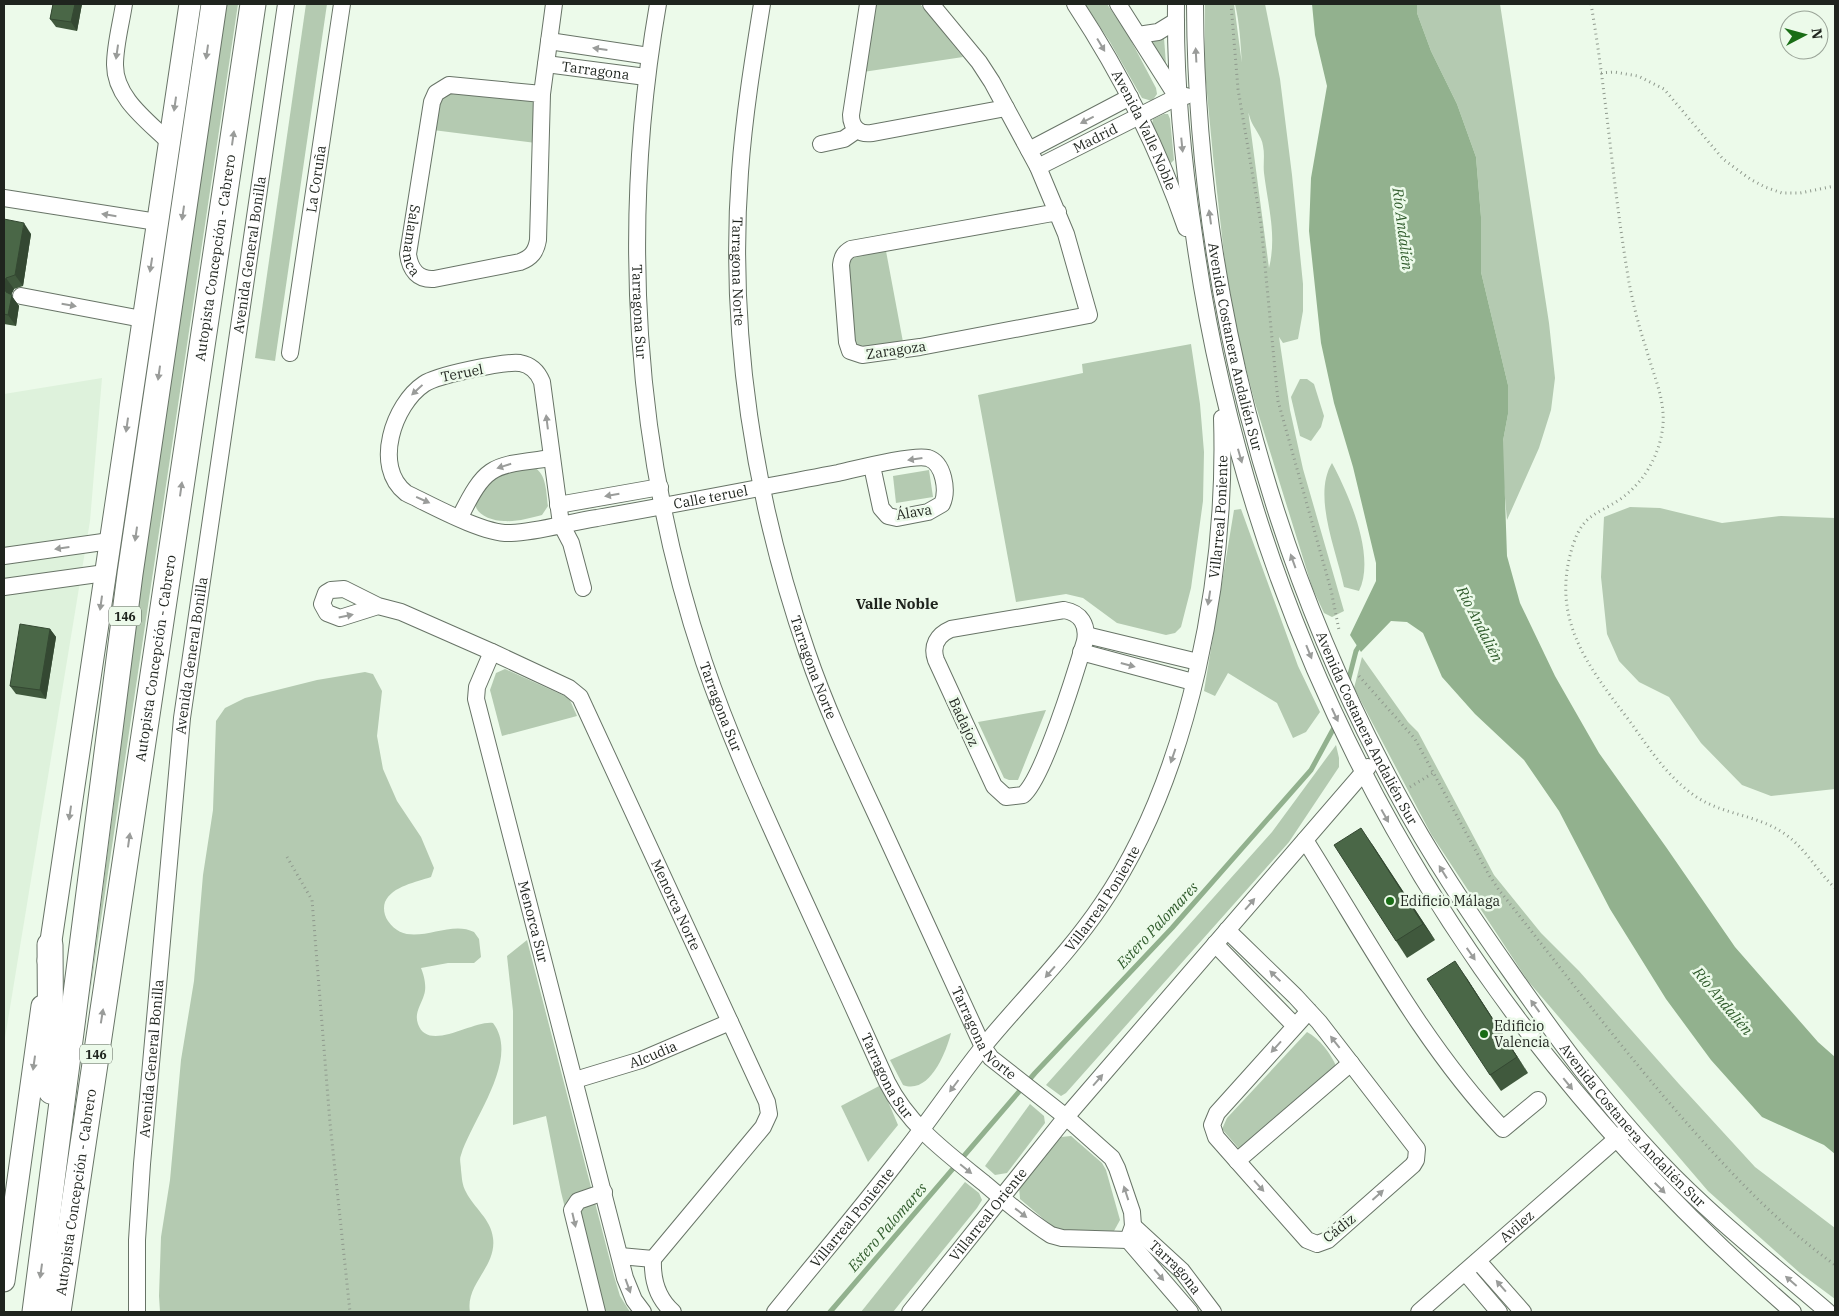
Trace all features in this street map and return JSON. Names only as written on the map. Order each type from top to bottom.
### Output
[{"type":"highway","name":"Autopista Concepción - Cabrero","points":[[36,1312],[48,1231],[133,555],[214,4]]},
{"type":"highway","name":"Autopista Concepción - Cabrero","points":[[58,1312],[70,1220],[253,4]]},
{"type":"highway","points":[[48,1231],[51,1118],[50,945]]},
{"type":"highway","points":[[70,1220],[71,1312]]},
{"type":"main road","points":[[4,1281],[50,945],[190,4]]},
{"type":"street","points":[[124,4],[116,57],[117,80],[125,96],[169,142]]},
{"type":"street","name":"Avenida General Bonilla","points":[[137,1312],[137,1240],[142,1164],[182,718],[286,4]]},
{"type":"street","name":"La Coruña","points":[[290,353],[342,4]]},
{"type":"street","name":"Salamanca","points":[[542,94],[449,85],[436,93],[432,102],[408,254],[412,268],[421,277],[434,279],[520,262],[535,251],[538,240],[542,94],[554,4]]},
{"type":"street","name":"Tarragona Sur","points":[[658,4],[646,78],[638,186],[638,309],[646,402],[663,506],[691,622],[740,755],[891,1089],[903,1111],[920,1130],[950,1155],[1001,1197],[1056,1237],[1130,1233]]},
{"type":"street","name":"Tarragona Norte","points":[[762,4],[743,134],[737,247],[742,343],[761,487],[780,568],[822,694],[983,1047],[991,1058],[1102,1147],[1114,1162],[1132,1212],[1130,1233]]},
{"type":"street","points":[[868,4],[851,115],[853,126],[857,130],[861,133],[872,134],[1006,108]]},
{"type":"street","points":[[931,4],[979,62],[1038,168]]},
{"type":"street","name":"Avenida Valle Noble","points":[[1075,4],[1140,116],[1181,213],[1198,262]]},
{"type":"street","points":[[1118,4],[1177,97]]},
{"type":"street","name":"Avenida Costanera Andalién Sur","points":[[1176,4],[1177,97],[1198,262],[1222,393],[1268,547],[1326,695],[1362,773],[1403,848],[1461,940],[1515,1016],[1615,1140],[1698,1226],[1793,1312]]},
{"type":"street","name":"Avenida Costanera Andalién Sur","points":[[1195,4],[1198,96],[1215,251],[1228,334],[1244,401],[1262,467],[1293,561],[1335,667],[1377,756],[1431,852],[1491,944],[1554,1032],[1629,1128],[1658,1160],[1721,1222],[1828,1312]]},
{"type":"street","points":[[1138,35],[1158,32],[1176,20]]},
{"type":"street","name":"Tarragona","points":[[549,42],[649,56]]},
{"type":"street","name":"Tarragona","points":[[546,64],[646,78]]},
{"type":"street","name":"Madrid","points":[[1038,168],[1177,97],[1198,96]]},
{"type":"street","name":"Madrid","points":[[1029,150],[1130,98]]},
{"type":"street","points":[[821,144],[844,139],[857,130]]},
{"type":"street","name":"Zaragoza","points":[[1038,168],[1058,212],[1074,257],[1089,315],[971,338],[867,354],[853,353],[848,347],[841,265],[846,252],[851,249],[1058,212]]},
{"type":"street","points":[[4,198],[157,222]]},
{"type":"street","points":[[21,296],[142,319]]},
{"type":"street","name":"Teruel","points":[[582,588],[571,543],[561,524],[542,382],[533,368],[519,363],[511,363],[447,374],[424,383],[407,401],[389,446],[389,468],[395,482],[406,493],[483,528],[504,533],[561,524],[663,506]]},
{"type":"street","name":"Villarreal Poniente","points":[[775,1312],[902,1155],[983,1047],[1082,932],[1121,874],[1150,815],[1180,735],[1198,662],[1211,586],[1221,511],[1224,458],[1222,393]]},
{"type":"street","points":[[460,517],[475,487],[492,470],[509,464],[552,458]]},
{"type":"street","name":"Álava","points":[[761,487],[872,466],[919,458],[932,460],[941,471],[945,493],[942,504],[928,512],[897,518],[888,516],[881,508],[872,466]]},
{"type":"street","points":[[558,505],[660,487]]},
{"type":"street","name":"Calle teruel","points":[[663,506],[761,487]]},
{"type":"street","points":[[4,556],[110,541]]},
{"type":"street","points":[[4,587],[105,573]]},
{"type":"street","name":"Menorca Norte","points":[[378,606],[401,612],[569,688],[584,704],[767,1102],[768,1119],[653,1259]]},
{"type":"street","name":"Badajoz","points":[[1064,610],[1071,611],[1082,619],[1086,635],[1056,728],[1031,786],[1023,795],[1017,797],[1001,794],[994,786],[936,660],[934,647],[936,641],[940,636],[951,630],[1064,610]]},
{"type":"street","points":[[1086,635],[1198,662]]},
{"type":"street","name":"Menorca Sur","points":[[492,652],[476,687],[476,698],[620,1256],[629,1289],[643,1312]]},
{"type":"street","points":[[1081,652],[1193,682]]},
{"type":"street","name":"Villarreal Oriente","points":[[910,1312],[1066,1117],[1377,756]]},
{"type":"street","points":[[1305,840],[1440,1052],[1480,1104],[1503,1129],[1538,1100]]},
{"type":"street","name":"Cádiz","points":[[1227,930],[1309,1011],[1413,1145],[1417,1155],[1412,1165],[1328,1240],[1317,1244],[1307,1240],[1213,1132],[1214,1116],[1309,1011]]},
{"type":"street","points":[[1215,944],[1295,1026]]},
{"type":"street","name":"Alcudia","points":[[575,1080],[641,1060],[730,1022]]},
{"type":"street","points":[[1237,1161],[1351,1064]]},
{"type":"street","name":"Avilez","points":[[1419,1312],[1629,1128]]},
{"type":"street","points":[[597,1312],[572,1210],[578,1201],[604,1192]]},
{"type":"street","name":"Tarragona","points":[[1130,1233],[1190,1312]]},
{"type":"street","name":"Tarragona","points":[[1130,1233],[1182,1271],[1213,1312]]},
{"type":"street","points":[[620,1256],[653,1259],[655,1284],[668,1310]]},
{"type":"street","points":[[1478,1261],[1523,1312]]},
{"type":"street","points":[[1465,1272],[1499,1312]]},
{"type":"path","points":[[1231,4],[1238,89],[1261,224],[1278,400],[1331,590],[1340,638]]},
{"type":"path","points":[[1591,4],[1629,281],[1644,343],[1662,400],[1663,427],[1657,452],[1644,476],[1626,495],[1594,513],[1586,521],[1575,538],[1566,581],[1566,598],[1572,630],[1594,673],[1673,778],[1701,800],[1717,808],[1753,818],[1781,832],[1806,852],[1835,888]]},
{"type":"path","points":[[1601,73],[1614,72],[1638,76],[1664,89],[1717,153],[1735,169],[1765,187],[1782,194],[1835,186]]},
{"type":"path","points":[[1360,678],[1415,739],[1489,876],[1499,890],[1646,1075],[1738,1181],[1784,1223],[1835,1264]]},
{"type":"path","points":[[288,857],[312,900],[330,1123],[350,1312]]},
{"type":"shaded area","points":[[225,4],[238,4],[89,1000],[153,492]]},
{"type":"shaded area","points":[[306,4],[327,4],[275,361],[255,358]]},
{"type":"shaded area","points":[[873,4],[920,4],[963,57],[863,72]]},
{"type":"shaded area","points":[[1085,4],[1107,4],[1127,33],[1156,88],[1157,94],[1152,101],[1142,98],[1110,42]]},
{"type":"shaded area","points":[[1205,4],[1234,4],[1242,64],[1240,32],[1235,4],[1265,4],[1280,79],[1303,284],[1303,311],[1298,339],[1283,343],[1279,337],[1290,410],[1303,469],[1344,611],[1332,617],[1324,613],[1312,587],[1255,403],[1238,338],[1225,263],[1213,156],[1205,72]],"holes":[[[1248,110],[1251,122],[1261,139],[1264,149],[1264,173],[1272,232],[1269,268]]]},
{"type":"shaded area","points":[[1417,4],[1500,4],[1549,323],[1555,378],[1551,410],[1539,448],[1507,520],[1503,476],[1503,441],[1508,414],[1508,385],[1481,272],[1481,217],[1476,157],[1457,104],[1431,51],[1417,13]]},
{"type":"shaded area","points":[[1164,38],[1166,64],[1165,65],[1151,42]]},
{"type":"shaded area","points":[[444,92],[531,100],[535,105],[536,143],[433,130],[437,102]]},
{"type":"shaded area","points":[[1168,114],[1170,119],[1174,160],[1171,163],[1167,159],[1152,124],[1153,119]]},
{"type":"shaded area","points":[[886,251],[903,342],[866,350],[854,346],[849,264],[855,257],[860,255]]},
{"type":"shaded area","points":[[1191,344],[1200,404],[1204,452],[1203,501],[1191,588],[1181,627],[1175,633],[1166,635],[1117,623],[1083,598],[1066,594],[1016,602],[978,395],[1083,373],[1082,364]]},
{"type":"shaded area","points":[[102,378],[90,521],[4,1044],[4,394]]},
{"type":"shaded area","points":[[1300,379],[1307,379],[1314,384],[1324,416],[1321,427],[1311,441],[1300,436],[1291,397]]},
{"type":"shaded area","points":[[1332,463],[1352,508],[1362,544],[1363,577],[1359,591],[1344,587],[1328,524],[1324,491],[1326,476]]},
{"type":"shaded area","points":[[533,467],[541,474],[546,490],[548,506],[542,515],[518,520],[498,521],[478,511],[476,502],[478,496],[492,478],[499,474]]},
{"type":"shaded area","points":[[929,470],[933,497],[896,503],[893,476]]},
{"type":"shaded area","points":[[1630,507],[1660,508],[1722,523],[1781,516],[1835,518],[1835,789],[1771,796],[1742,785],[1701,743],[1669,697],[1639,682],[1619,661],[1607,634],[1601,577],[1604,517]]},
{"type":"shaded area","points":[[1241,509],[1298,666],[1320,712],[1306,732],[1293,738],[1277,703],[1228,673],[1215,696],[1204,691],[1234,510]]},
{"type":"shaded area","points":[[1362,657],[1408,722],[1418,732],[1494,875],[1541,933],[1579,971],[1755,1167],[1835,1228],[1835,1299],[1800,1273],[1708,1191],[1528,981],[1431,834],[1354,688]]},
{"type":"shaded area","points":[[505,669],[569,698],[577,716],[502,736],[490,690],[496,673]]},
{"type":"shaded area","points":[[365,672],[373,674],[382,691],[377,736],[383,769],[397,801],[421,837],[434,868],[431,877],[405,885],[388,897],[384,904],[384,911],[388,921],[397,930],[406,934],[463,929],[474,932],[479,939],[481,957],[474,963],[448,963],[421,968],[425,988],[418,1009],[417,1020],[423,1032],[431,1036],[441,1036],[484,1023],[493,1023],[500,1038],[501,1054],[498,1072],[460,1158],[465,1189],[469,1198],[486,1219],[492,1231],[493,1248],[490,1258],[472,1293],[470,1312],[160,1312],[161,1237],[170,1180],[181,1060],[194,981],[203,875],[213,810],[216,721],[225,708],[245,698],[317,680]]},
{"type":"shaded area","points":[[1046,710],[1018,780],[1004,778],[978,722]]},
{"type":"shaded area","points":[[1336,745],[1339,767],[1289,842],[1066,1093],[1061,1096],[1046,1085],[1272,832]]},
{"type":"shaded area","points":[[527,940],[614,1276],[620,1296],[630,1312],[591,1312],[561,1192],[546,1116],[513,1125],[513,1011],[507,956]]},
{"type":"shaded area","points":[[1307,1032],[1324,1047],[1336,1066],[1241,1151],[1222,1129],[1227,1118]]},
{"type":"shaded area","points":[[951,1033],[940,1061],[928,1078],[921,1084],[903,1085],[890,1060]]},
{"type":"shaded area","points":[[881,1085],[898,1125],[868,1162],[841,1106]]},
{"type":"shaded area","points":[[1030,1104],[1044,1116],[1045,1123],[1007,1173],[995,1175],[985,1166]]},
{"type":"shaded area","points":[[1071,1136],[1102,1163],[1106,1170],[1120,1220],[1114,1231],[1061,1230],[1053,1227],[1020,1199],[1019,1187],[1061,1137]]},
{"type":"shaded area","points":[[965,1182],[979,1193],[982,1200],[977,1208],[893,1312],[861,1312]]},
{"type":"water","name":"Río Andalién","points":[[1312,4],[1417,4],[1417,13],[1431,51],[1457,104],[1476,157],[1481,217],[1481,272],[1508,385],[1508,414],[1503,441],[1507,556],[1520,603],[1555,676],[1599,753],[1735,947],[1818,1042],[1835,1057],[1835,1154],[1824,1145],[1762,1117],[1711,1060],[1666,999],[1610,909],[1559,811],[1524,760],[1475,714],[1442,677],[1423,633],[1407,622],[1391,621],[1361,652],[1350,635],[1376,581],[1376,563],[1353,467],[1334,403],[1321,343],[1309,231],[1311,178],[1327,86],[1315,35]]},
{"type":"building","points":[[53,4],[75,4],[71,22],[50,19]]},
{"type":"building","points":[[4,219],[24,223],[15,275],[6,278],[4,283]]},
{"type":"building","points":[[4,285],[6,292],[12,295],[8,315],[4,314]]},
{"type":"building","points":[[20,624],[50,629],[40,690],[10,686]]},
{"type":"building","name":"Edificio Málaga","points":[[1361,828],[1423,924],[1396,941],[1334,845]]},
{"type":"building","name":"Edificio Valencia","points":[[1455,961],[1517,1057],[1490,1075],[1427,979]]},
{"type":"waterway","name":"Estero Palomares","points":[[1348,682],[1356,651],[1361,643]]},
{"type":"waterway","name":"Estero Palomares","points":[[830,1312],[1035,1073],[1172,928],[1311,770],[1336,724]]},
{"type":"place","name":"Edificio Málaga","points":[[1390,901]]},
{"type":"place","name":"Edificio Valencia","points":[[1484,1034]]},
{"type":"district","name":"Valle Noble","points":[[897,603]]}]
